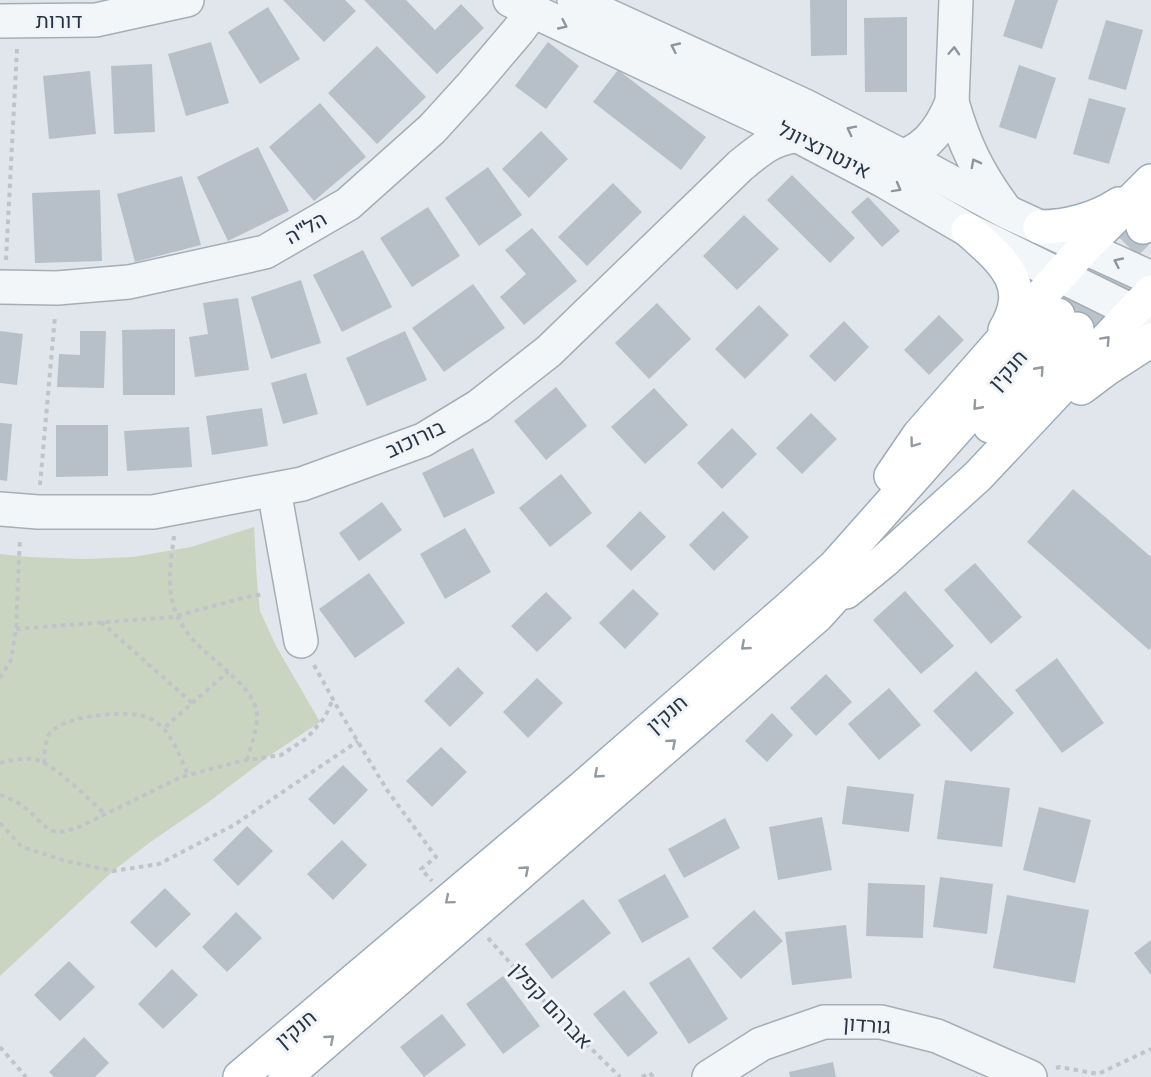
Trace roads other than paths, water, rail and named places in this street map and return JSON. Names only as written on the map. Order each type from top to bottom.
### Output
[{"type":"main road","points":[[1040,227],[1063,226],[1089,218],[1111,209],[1148,184]]},
{"type":"main road","points":[[803,612],[830,562],[919,435],[1060,275],[1148,184]]},
{"type":"main road","points":[[968,230],[1004,264],[1010,273],[1016,291],[1013,314],[992,351]]},
{"type":"main road","points":[[803,612],[892,553],[978,476],[1145,305]]},
{"type":"main road","name":"חנקין","points":[[285,1077],[597,808],[803,612],[1067,322]]},
{"type":"main road","points":[[1008,444],[1105,370],[1151,340]]},
{"type":"main road","name":"חנקין","points":[[240,1077],[582,788],[803,612]]},
{"type":"street","name":"דורות","points":[[9,21],[96,20],[187,0]]},
{"type":"street","points":[[956,0],[952,102],[960,131],[975,165],[1007,212]]},
{"type":"street","name":"אינטרנציונל","points":[[586,3],[803,105],[1007,212],[1151,278]]},
{"type":"street","name":"אינטרנציונל","points":[[522,5],[798,136],[908,194],[968,230],[1060,275],[1145,305]]},
{"type":"street","name":"הל\"ה","points":[[2,287],[57,288],[129,282],[265,252],[348,204],[432,129],[518,31],[522,5]]},
{"type":"street","points":[[721,98],[743,133],[745,149],[740,166]]},
{"type":"street","points":[[827,151],[849,157],[877,160],[904,156],[919,149],[935,133],[943,123],[952,102]]},
{"type":"street","name":"בורוכוב","points":[[0,509],[29,525],[153,512],[302,484],[423,440],[479,406],[549,351],[760,149],[771,142],[789,136],[798,136]]},
{"type":"street","points":[[274,490],[301,641]]},
{"type":"street","name":"גורדון","points":[[709,1077],[760,1044],[824,1022],[881,1022],[937,1036],[1030,1076]]},
{"type":"tunnel","points":[[1058,315],[1143,227]]},
{"type":"tunnel","points":[[1077,329],[1125,278]]}]
